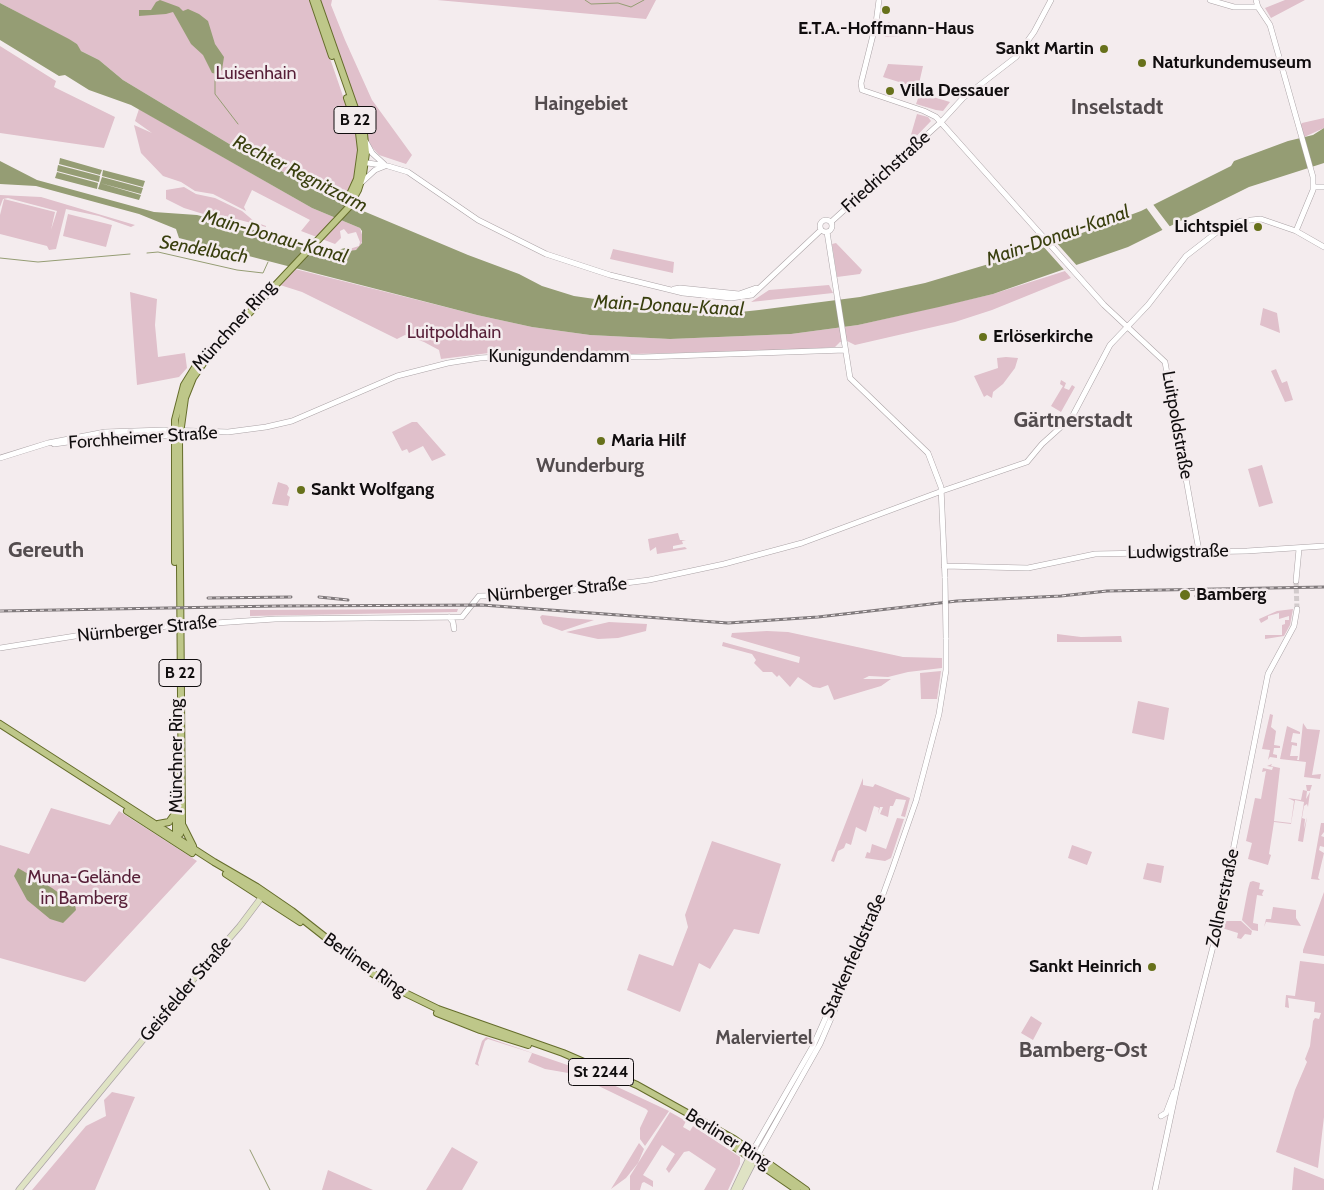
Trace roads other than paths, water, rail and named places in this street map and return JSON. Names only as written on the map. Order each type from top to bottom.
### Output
[{"type":"main road","name":"Münchner Ring","points":[[313,0],[359,133],[363,162],[354,194]]},
{"type":"main road","name":"Münchner Ring","points":[[172,837],[177,810],[177,433],[185,398],[198,371],[261,298],[336,217],[361,183],[365,141],[318,0]]},
{"type":"main road","name":"Münchner Ring","points":[[177,433],[182,824]]},
{"type":"main road","name":"Berliner Ring","points":[[0,724],[154,823],[179,845],[263,894]]},
{"type":"main road","name":"Berliner Ring","points":[[0,729],[263,894],[367,970],[411,997],[438,1009],[555,1050],[614,1074],[662,1098],[806,1190]]},
{"type":"main road","points":[[154,823],[162,824],[169,822],[177,810]]},
{"type":"main road","points":[[182,824],[197,851]]},
{"type":"main road","name":"B 22","points":[[172,837],[180,834],[182,824]]},
{"type":"main road","name":"Geisfelder Straße","points":[[19,1190],[240,926],[263,894]]},
{"type":"main road","name":"Berliner Ring","points":[[753,1156],[797,1190]]},
{"type":"main road","name":"Starkenfeldstraße","points":[[734,1190],[753,1156]]},
{"type":"main road","name":"Starkenfeldstraße","points":[[739,1190],[753,1156]]},
{"type":"street","name":"Luitpoldstraße","points":[[879,0],[873,39],[861,88],[930,113],[941,122],[1104,305],[1161,357],[1166,364],[1199,551]]},
{"type":"street","name":"Friedrichstraße","points":[[824,231],[822,221],[827,220],[831,222],[941,122],[963,98],[1014,59],[1040,22],[1051,0]]},
{"type":"street","points":[[1210,0],[1231,6],[1258,7]]},
{"type":"street","points":[[1256,0],[1258,7],[1270,24],[1313,177],[1313,187],[1296,231]]},
{"type":"street","points":[[365,141],[372,153],[386,165]]},
{"type":"street","points":[[363,162],[386,165],[413,175],[490,228],[546,254],[610,275],[673,290],[680,288],[739,294],[747,293],[758,287],[824,231],[832,227],[831,222]]},
{"type":"street","points":[[361,183],[375,170],[386,165]]},
{"type":"street","points":[[1313,187],[1324,187]]},
{"type":"street","points":[[1128,326],[1187,255],[1229,225],[1250,219],[1267,220],[1296,231],[1324,246]]},
{"type":"street","name":"Starkenfeldstraße","points":[[753,1156],[820,1044],[888,880],[929,755],[943,691],[946,641],[942,491],[928,453],[851,379],[824,231]]},
{"type":"street","name":"Nürnberger Straße","points":[[0,648],[74,636],[169,626],[275,619],[462,617],[479,596],[532,595],[636,582],[724,564],[802,543],[942,491],[1016,468],[1027,462],[1035,451],[1072,417],[1106,351],[1128,326]]},
{"type":"street","name":"Kunigundendamm","points":[[285,423],[397,376],[440,364],[480,358],[516,356],[643,357],[845,350]]},
{"type":"street","name":"Forchheimer Straße","points":[[0,460],[37,448],[71,441],[103,437],[228,432],[285,423]]},
{"type":"street","points":[[931,495],[943,501]]},
{"type":"street","name":"Ludwigstraße","points":[[944,566],[1034,567],[1094,554],[1324,546]]},
{"type":"street","points":[[1296,581],[1299,548]]},
{"type":"street","name":"Zollnerstraße","points":[[1155,1190],[1177,1087],[1218,928],[1268,674],[1294,626],[1297,609]]},
{"type":"street","points":[[449,616],[453,622],[454,629]]},
{"type":"street","name":"Starkenfeldstraße","points":[[753,1156],[815,1041],[862,932],[888,880]]},
{"type":"street","points":[[1161,1116],[1166,1113],[1177,1087]]},
{"type":"water","points":[[160,0],[179,7],[183,11],[188,9],[208,21],[215,44],[224,57],[222,70],[217,74],[212,73],[203,55],[191,44],[173,12],[139,16],[139,10],[151,10],[156,2]]},
{"type":"water","name":"Main-Donau-Kanal","points":[[0,3],[69,39],[77,44],[81,51],[99,60],[123,80],[231,145],[337,200],[468,255],[519,274],[542,286],[574,296],[657,308],[740,312],[860,297],[925,283],[1039,249],[1141,211],[1231,166],[1234,161],[1288,141],[1313,135],[1324,128],[1324,163],[1249,187],[1128,247],[993,294],[939,307],[858,325],[791,334],[670,339],[590,335],[532,327],[477,315],[179,238],[176,229],[139,214],[36,186],[0,184],[0,161],[37,180],[154,212],[197,215],[334,251],[345,248],[348,251],[356,250],[362,243],[362,231],[360,228],[312,208],[131,105],[89,90],[65,75],[59,76],[0,40]]},
{"type":"water","points":[[60,158],[102,170],[100,175],[59,164]]},
{"type":"water","points":[[58,165],[100,176],[99,182],[57,171]]},
{"type":"water","points":[[103,170],[145,181],[143,187],[102,176]]},
{"type":"water","points":[[57,172],[98,183],[97,189],[55,178]]},
{"type":"water","points":[[102,177],[143,188],[141,194],[100,183]]},
{"type":"water","points":[[100,183],[141,195],[139,200],[98,189]]},
{"type":"water","points":[[18,868],[52,888],[75,905],[76,910],[63,923],[50,919],[27,900],[14,876]]},
{"type":"waterway","points":[[585,0],[591,4],[618,3],[631,7],[644,0]]},
{"type":"waterway","name":"Rechter Regnitzarm","points":[[215,72],[215,94],[238,124]]},
{"type":"waterway","name":"Sendelbach","points":[[147,253],[158,252],[237,270],[263,273],[268,262]]},
{"type":"waterway","name":"Sendelbach","points":[[0,258],[38,262],[130,254]]},
{"type":"waterway","points":[[250,1150],[270,1190]]},
{"type":"tunnel","points":[[1296,581],[1297,609]]},
{"type":"railway","points":[[0,611],[279,606],[482,605],[728,623],[818,617],[957,601],[1061,596],[1107,591],[1324,587]]},
{"type":"railway","points":[[1196,596],[1231,596]]},
{"type":"railway","points":[[208,598],[291,597]]},
{"type":"railway","points":[[319,597],[348,600]]},
{"type":"place","name":"E.T.A.-Hoffmann-Haus","points":[[886,10]]},
{"type":"place","name":"Sankt Martin","points":[[1104,49]]},
{"type":"place","name":"Naturkundemuseum","points":[[1142,63]]},
{"type":"place","name":"Villa Dessauer","points":[[890,91]]},
{"type":"place","name":"Lichtspiel","points":[[1258,227]]},
{"type":"place","name":"Erlöserkirche","points":[[983,337]]},
{"type":"place","name":"Maria Hilf","points":[[601,441]]},
{"type":"place","name":"Sankt Wolfgang","points":[[301,490]]},
{"type":"place","name":"Bamberg","points":[[1185,595]]},
{"type":"place","name":"Sankt Heinrich","points":[[1152,967]]},
{"type":"district","name":"Haingebiet","points":[[581,104]]},
{"type":"district","name":"Inselstadt","points":[[1117,108]]},
{"type":"district","name":"Gärtnerstadt","points":[[1073,421]]},
{"type":"district","name":"Wunderburg","points":[[590,466]]},
{"type":"district","name":"Gereuth","points":[[46,551]]},
{"type":"district","name":"Malerviertel","points":[[764,1038]]},
{"type":"district","name":"Bamberg-Ost","points":[[1083,1051]]},
{"type":"park label","name":"Luisenhain","points":[[256,74]]},
{"type":"park label","name":"Luitpoldhain","points":[[454,333]]},
{"type":"park label","name":"Muna-Gelände in Bamberg","points":[[84,888]]}]
